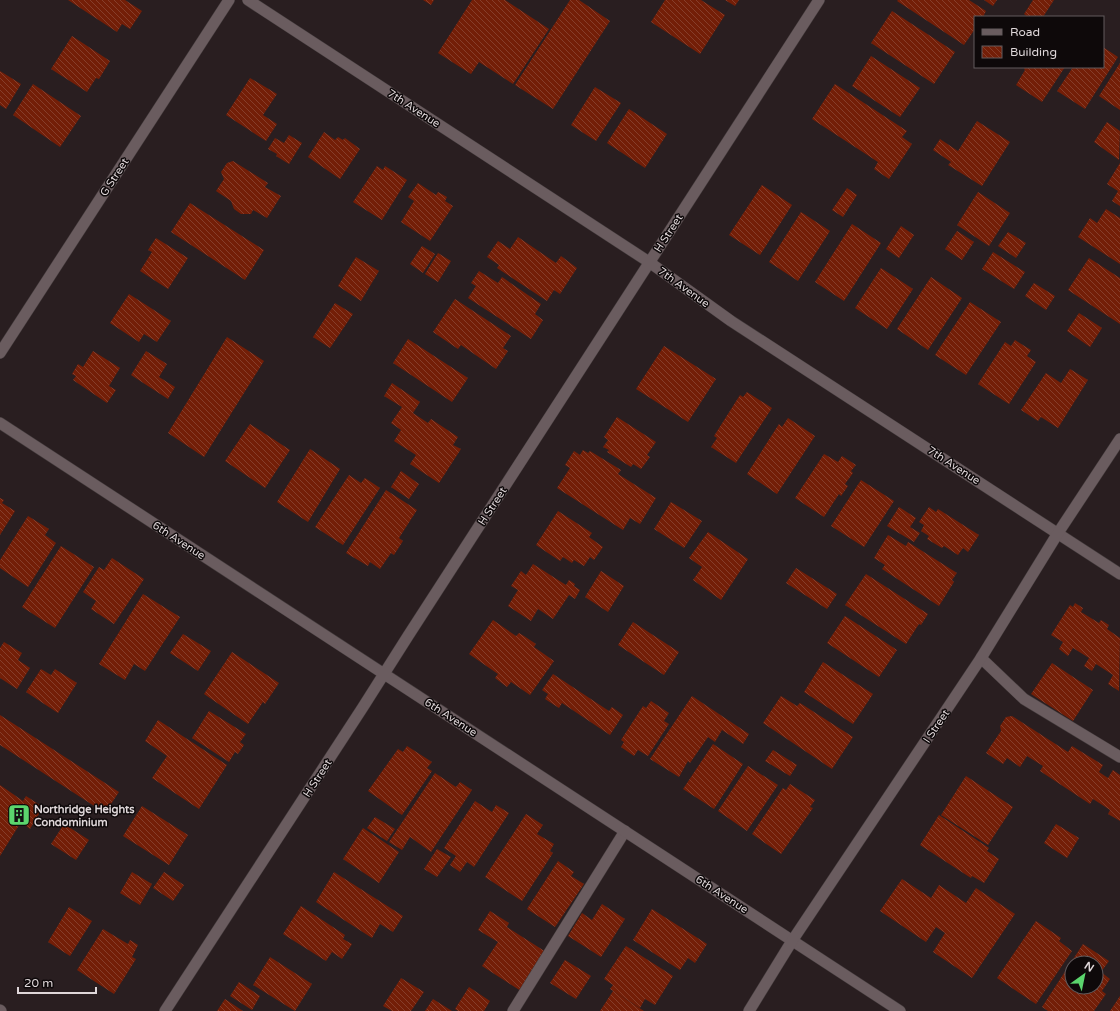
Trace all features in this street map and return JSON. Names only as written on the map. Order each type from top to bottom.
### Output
[{"type":"street","name":"G Street","points":[[0,353],[229,0]]},
{"type":"street","name":"7th Avenue","points":[[248,0],[649,262],[731,321],[1120,574]]},
{"type":"street","name":"H Street","points":[[165,1011],[355,720],[819,0]]},
{"type":"street","name":"6th Avenue","points":[[0,423],[900,1011]]},
{"type":"street","name":"I Street","points":[[749,1011],[792,941],[981,658],[1058,533],[1120,439]]},
{"type":"street","points":[[981,658],[1024,699],[1120,757]]},
{"type":"street","points":[[513,1011],[625,831]]},
{"type":"building","points":[[68,0],[125,0],[142,11],[130,29],[122,24],[117,32]]},
{"type":"building","points":[[423,0],[434,0],[431,5]]},
{"type":"building","points":[[472,0],[505,0],[549,29],[513,84],[479,62],[471,74],[438,53]]},
{"type":"building","points":[[570,0],[579,0],[610,21],[553,109],[515,85]]},
{"type":"building","points":[[665,0],[701,0],[725,15],[700,54],[651,22]]},
{"type":"building","points":[[725,0],[739,0],[735,6]]},
{"type":"building","points":[[969,0],[986,11],[984,16],[974,16],[974,30],[964,45],[897,1]]},
{"type":"building","points":[[984,0],[997,0],[993,6]]},
{"type":"building","points":[[1033,0],[1054,0],[1044,16],[1027,16],[1024,14]]},
{"type":"building","points":[[892,11],[955,52],[934,84],[871,43]]},
{"type":"building","points":[[72,36],[110,61],[99,79],[96,78],[87,92],[51,69]]},
{"type":"building","points":[[1104,48],[1118,57],[1085,109],[1057,91],[1072,68],[1104,68]]},
{"type":"building","points":[[871,56],[920,88],[900,117],[852,86]]},
{"type":"building","points":[[1120,63],[1120,110],[1099,96]]},
{"type":"building","points":[[1064,68],[1042,102],[1016,85],[1025,70],[1024,69]]},
{"type":"building","points":[[0,71],[21,84],[6,109],[0,105]]},
{"type":"building","points":[[250,78],[277,94],[263,115],[277,124],[266,141],[226,115]]},
{"type":"building","points":[[33,84],[81,116],[60,147],[13,115]]},
{"type":"building","points":[[835,84],[907,131],[902,137],[912,144],[889,179],[874,169],[878,162],[812,119]]},
{"type":"building","points":[[595,87],[621,103],[596,141],[571,125]]},
{"type":"building","points":[[629,109],[667,134],[645,168],[607,143]]},
{"type":"building","points":[[977,121],[1010,142],[982,186],[948,165],[951,162],[933,150],[940,139],[958,151]]},
{"type":"building","points":[[1107,122],[1120,131],[1119,160],[1094,142]]},
{"type":"building","points":[[324,132],[335,140],[338,137],[343,140],[345,138],[360,149],[340,179],[308,157]]},
{"type":"building","points":[[289,135],[302,143],[289,164],[268,149],[275,138],[284,143]]},
{"type":"building","points":[[233,161],[268,183],[265,187],[281,196],[267,218],[253,210],[251,214],[241,214],[234,209],[231,201],[216,191],[224,179],[221,172],[227,163]]},
{"type":"building","points":[[1120,163],[1120,206],[1112,201],[1118,191],[1107,184]]},
{"type":"building","points":[[377,166],[383,170],[385,166],[407,180],[382,220],[353,202]]},
{"type":"building","points":[[418,183],[436,195],[438,192],[447,197],[445,201],[453,206],[430,241],[401,222],[414,201],[408,197]]},
{"type":"building","points":[[762,185],[792,205],[760,255],[729,235]]},
{"type":"building","points":[[847,188],[857,195],[843,217],[832,210]]},
{"type":"building","points":[[978,192],[1010,213],[989,246],[957,225]]},
{"type":"building","points":[[190,203],[264,250],[245,280],[171,232]]},
{"type":"building","points":[[1106,209],[1120,218],[1120,264],[1078,237],[1090,218],[1097,223]]},
{"type":"building","points":[[801,212],[830,231],[798,281],[769,262]]},
{"type":"building","points":[[852,224],[881,243],[844,301],[815,282]]},
{"type":"building","points":[[901,226],[914,235],[899,258],[886,249]]},
{"type":"building","points":[[957,231],[974,242],[962,260],[945,249]]},
{"type":"building","points":[[1008,232],[1026,243],[1016,258],[998,246]]},
{"type":"building","points":[[518,237],[556,263],[561,256],[577,268],[560,294],[554,290],[547,301],[497,268],[499,265],[487,257],[498,241],[510,249]]},
{"type":"building","points":[[156,238],[188,258],[168,289],[140,271],[152,252],[148,250]]},
{"type":"building","points":[[422,246],[435,254],[423,273],[410,264]]},
{"type":"building","points":[[993,252],[1025,272],[1014,289],[982,269]]},
{"type":"building","points":[[438,253],[451,261],[438,282],[425,274]]},
{"type":"building","points":[[356,257],[379,271],[361,301],[338,286]]},
{"type":"building","points":[[1089,258],[1120,278],[1120,324],[1068,290]]},
{"type":"building","points":[[881,268],[913,289],[887,329],[855,308]]},
{"type":"building","points":[[479,271],[498,283],[502,277],[541,304],[535,314],[543,320],[531,339],[468,298],[476,286],[471,283]]},
{"type":"building","points":[[931,277],[962,298],[928,350],[897,329]]},
{"type":"building","points":[[1034,283],[1055,296],[1046,310],[1025,296]]},
{"type":"building","points":[[129,294],[171,321],[157,342],[144,334],[139,342],[110,323]]},
{"type":"building","points":[[455,299],[511,336],[503,348],[508,351],[496,369],[461,345],[458,349],[433,332]]},
{"type":"building","points":[[970,302],[1001,322],[966,375],[935,355]]},
{"type":"building","points":[[335,303],[353,314],[330,348],[313,337]]},
{"type":"building","points":[[1079,313],[1102,328],[1090,347],[1067,331]]},
{"type":"building","points":[[227,337],[264,361],[204,457],[168,433]]},
{"type":"building","points":[[408,339],[468,378],[452,402],[393,363]]},
{"type":"building","points":[[1015,340],[1031,350],[1027,356],[1036,362],[1009,404],[978,384],[1005,342],[1011,346]]},
{"type":"building","points":[[664,346],[716,379],[688,422],[636,389]]},
{"type":"building","points":[[93,351],[120,368],[109,386],[116,390],[107,403],[73,380],[76,376],[72,374],[78,364],[83,367]]},
{"type":"building","points":[[146,351],[167,364],[159,377],[175,387],[168,399],[131,375]]},
{"type":"building","points":[[1070,369],[1088,380],[1058,428],[1041,417],[1038,421],[1021,410],[1046,373],[1061,383]]},
{"type":"building","points":[[392,383],[420,402],[413,413],[428,423],[431,419],[458,437],[453,445],[461,449],[439,483],[410,464],[416,455],[394,441],[401,430],[391,423],[402,407],[384,396]]},
{"type":"building","points":[[747,392],[772,408],[736,463],[711,447],[717,438],[714,436],[740,395],[743,397]]},
{"type":"building","points":[[617,417],[656,442],[647,455],[650,457],[641,469],[633,464],[631,467],[607,452],[609,450],[603,447],[608,440],[604,437]]},
{"type":"building","points":[[788,418],[815,436],[777,494],[747,474],[779,424],[782,427]]},
{"type":"building","points":[[250,424],[290,450],[265,488],[225,461]]},
{"type":"building","points":[[310,449],[340,469],[308,522],[277,502]]},
{"type":"building","points":[[583,450],[588,453],[590,451],[621,470],[618,474],[656,498],[640,524],[630,518],[623,530],[557,488],[570,468],[565,465],[574,451],[580,455]]},
{"type":"building","points":[[824,454],[838,462],[842,456],[856,465],[851,471],[853,473],[845,484],[848,486],[841,496],[839,494],[824,517],[795,498]]},
{"type":"building","points":[[401,471],[419,484],[409,499],[391,487]]},
{"type":"building","points":[[349,475],[361,483],[365,478],[380,488],[343,545],[315,527]]},
{"type":"building","points":[[861,480],[894,501],[864,547],[831,526]]},
{"type":"building","points":[[386,490],[417,510],[399,538],[403,541],[394,555],[391,553],[380,569],[370,562],[368,566],[346,553]]},
{"type":"building","points":[[0,498],[4,500],[2,503],[15,511],[0,535]]},
{"type":"building","points":[[671,502],[702,521],[684,548],[654,529]]},
{"type":"building","points":[[899,507],[916,518],[910,527],[920,533],[914,542],[887,526]]},
{"type":"building","points":[[929,507],[936,512],[938,509],[979,535],[968,552],[963,548],[958,555],[944,546],[942,548],[927,539],[929,536],[921,531],[924,525],[919,522]]},
{"type":"building","points":[[558,511],[592,533],[589,537],[603,547],[594,560],[590,557],[584,566],[574,560],[572,563],[563,557],[560,561],[536,545]]},
{"type":"building","points":[[28,516],[49,529],[45,535],[56,543],[28,587],[0,568],[0,560]]},
{"type":"building","points":[[708,532],[748,559],[721,600],[693,580],[702,567],[689,558]]},
{"type":"building","points":[[888,535],[906,546],[908,542],[957,573],[952,580],[954,582],[939,606],[882,569],[885,565],[874,558]]},
{"type":"building","points":[[61,546],[94,567],[55,628],[22,607]]},
{"type":"building","points":[[112,558],[144,579],[114,624],[91,609],[96,601],[83,592],[99,567],[104,570]]},
{"type":"building","points":[[533,564],[566,585],[569,580],[580,590],[575,599],[569,595],[553,619],[538,609],[531,621],[508,606],[518,590],[511,586],[521,571],[526,575]]},
{"type":"building","points":[[796,568],[837,594],[827,609],[786,583]]},
{"type":"building","points":[[601,571],[624,586],[608,612],[585,597]]},
{"type":"building","points":[[866,574],[928,614],[921,625],[919,624],[906,644],[845,605]]},
{"type":"building","points":[[143,594],[180,617],[145,671],[134,664],[125,680],[99,664]]},
{"type":"building","points":[[1075,603],[1083,608],[1081,612],[1099,623],[1101,620],[1109,625],[1107,629],[1120,638],[1119,691],[1108,684],[1113,675],[1096,664],[1092,671],[1084,666],[1089,658],[1073,648],[1068,656],[1059,649],[1063,642],[1051,635],[1070,605],[1073,607]]},
{"type":"building","points":[[845,616],[897,650],[879,677],[827,643]]},
{"type":"building","points":[[493,620],[516,636],[519,633],[536,644],[534,647],[554,661],[530,695],[511,682],[507,687],[495,678],[498,674],[469,654]]},
{"type":"building","points":[[633,622],[679,652],[664,675],[618,645]]},
{"type":"building","points":[[183,634],[211,651],[198,671],[170,653]]},
{"type":"building","points":[[4,642],[22,653],[18,660],[30,668],[17,689],[0,678],[0,648]]},
{"type":"building","points":[[232,652],[279,683],[265,704],[263,702],[248,724],[204,694]]},
{"type":"building","points":[[823,662],[873,694],[853,724],[804,692]]},
{"type":"building","points":[[1052,663],[1093,690],[1073,721],[1031,694]]},
{"type":"building","points":[[41,669],[51,675],[55,669],[77,683],[58,713],[26,692]]},
{"type":"building","points":[[553,674],[609,711],[612,707],[623,715],[610,735],[562,703],[559,708],[545,699],[548,694],[542,690]]},
{"type":"building","points":[[692,696],[749,734],[743,744],[722,730],[715,742],[708,737],[690,763],[688,761],[679,777],[650,759]]},
{"type":"building","points":[[781,696],[797,706],[800,703],[853,737],[832,769],[763,723]]},
{"type":"building","points":[[651,701],[669,713],[664,721],[669,724],[648,756],[638,750],[634,756],[621,747],[624,742],[621,740],[643,706],[646,708]]},
{"type":"building","points":[[209,711],[246,734],[240,742],[244,745],[238,754],[235,752],[229,762],[192,738]]},
{"type":"building","points":[[0,715],[119,792],[105,813],[0,745]]},
{"type":"building","points":[[1012,716],[1068,752],[1072,746],[1103,765],[1099,772],[1108,778],[1113,770],[1120,775],[1120,821],[1108,814],[1110,810],[1093,799],[1090,804],[1040,771],[1043,766],[1027,756],[1020,767],[1007,758],[1003,764],[986,753],[1001,731],[1000,726],[1006,717]]},
{"type":"building","points":[[158,720],[227,765],[199,809],[152,778],[167,756],[145,741]]},
{"type":"building","points":[[713,744],[743,764],[714,809],[683,789]]},
{"type":"building","points":[[407,746],[432,762],[427,768],[432,771],[402,815],[368,791],[398,749],[403,752]]},
{"type":"building","points":[[773,750],[797,765],[790,776],[765,761]]},
{"type":"building","points":[[748,766],[778,785],[747,831],[718,811]]},
{"type":"building","points":[[435,773],[456,787],[460,782],[472,790],[431,852],[410,837],[402,850],[389,842]]},
{"type":"building","points":[[966,776],[1013,807],[988,845],[941,815]]},
{"type":"building","points":[[790,784],[815,800],[810,807],[813,808],[781,854],[752,834],[783,788],[786,790]]},
{"type":"building","name":"Northridge Heights Condominium","points":[[0,785],[23,801],[26,796],[43,807],[30,829],[21,822],[0,856]]},
{"type":"building","points":[[475,801],[492,812],[496,805],[509,813],[474,867],[467,862],[460,872],[450,865],[456,856],[444,848]]},
{"type":"building","points":[[142,806],[188,835],[169,865],[123,836]]},
{"type":"building","points":[[526,814],[543,825],[537,834],[554,844],[550,851],[553,853],[522,901],[485,877]]},
{"type":"building","points":[[939,815],[989,848],[987,851],[999,859],[984,883],[972,876],[971,878],[920,845]]},
{"type":"building","points":[[375,817],[395,829],[387,841],[367,828]]},
{"type":"building","points":[[64,824],[89,840],[76,860],[51,844]]},
{"type":"building","points":[[1056,824],[1079,838],[1067,858],[1044,843]]},
{"type":"building","points":[[363,828],[399,852],[379,883],[343,859]]},
{"type":"building","points":[[437,849],[451,857],[437,877],[424,869]]},
{"type":"building","points":[[558,861],[574,872],[571,876],[584,884],[555,927],[527,909]]},
{"type":"building","points":[[132,872],[152,884],[140,905],[120,893]]},
{"type":"building","points":[[164,872],[184,885],[173,901],[153,888]]},
{"type":"building","points":[[334,872],[403,916],[393,932],[380,924],[372,938],[316,902]]},
{"type":"building","points":[[902,879],[931,898],[939,885],[966,903],[976,888],[1015,914],[972,978],[933,952],[945,933],[936,927],[926,942],[880,911]]},
{"type":"building","points":[[602,904],[625,919],[601,957],[568,936],[582,913],[592,920]]},
{"type":"building","points":[[301,906],[345,935],[343,939],[352,944],[342,959],[332,952],[326,961],[283,934]]},
{"type":"building","points":[[69,907],[92,921],[70,956],[48,942]]},
{"type":"building","points":[[652,909],[707,944],[695,963],[688,958],[680,970],[633,940]]},
{"type":"building","points":[[490,911],[509,923],[507,927],[546,952],[521,991],[482,966],[498,942],[478,930]]},
{"type":"building","points":[[1036,921],[1061,938],[1059,941],[1072,951],[1069,955],[1064,955],[1064,963],[1036,1004],[997,978]]},
{"type":"building","points":[[103,929],[128,944],[130,940],[138,945],[132,957],[136,959],[114,994],[77,970]]},
{"type":"building","points":[[1083,944],[1100,955],[1076,955]]},
{"type":"building","points":[[626,946],[673,976],[655,1005],[645,999],[640,1008],[610,989],[613,985],[604,979]]},
{"type":"building","points":[[270,957],[312,984],[295,1011],[253,985]]},
{"type":"building","points":[[1104,958],[1109,961],[1104,968]]},
{"type":"building","points":[[565,960],[591,976],[576,999],[550,983]]},
{"type":"building","points":[[1064,973],[1064,995],[1104,995],[1104,992],[1106,994],[1094,1011],[1048,1011],[1042,1007]]},
{"type":"building","points":[[1104,974],[1110,979],[1104,988]]},
{"type":"building","points":[[401,978],[424,992],[411,1011],[392,1011],[383,1006]]},
{"type":"building","points":[[239,982],[260,996],[252,1010],[230,996]]},
{"type":"building","points":[[469,987],[490,1001],[484,1011],[458,1011],[455,1009]]},
{"type":"building","points":[[613,991],[644,1011],[600,1011]]},
{"type":"building","points":[[1120,996],[1120,1011],[1110,1011]]},
{"type":"building","points":[[225,999],[243,1011],[217,1011]]},
{"type":"building","points":[[433,999],[452,1011],[425,1011]]},
{"type":"place","name":"Northridge Heights Condominium","points":[[19,815]]}]
